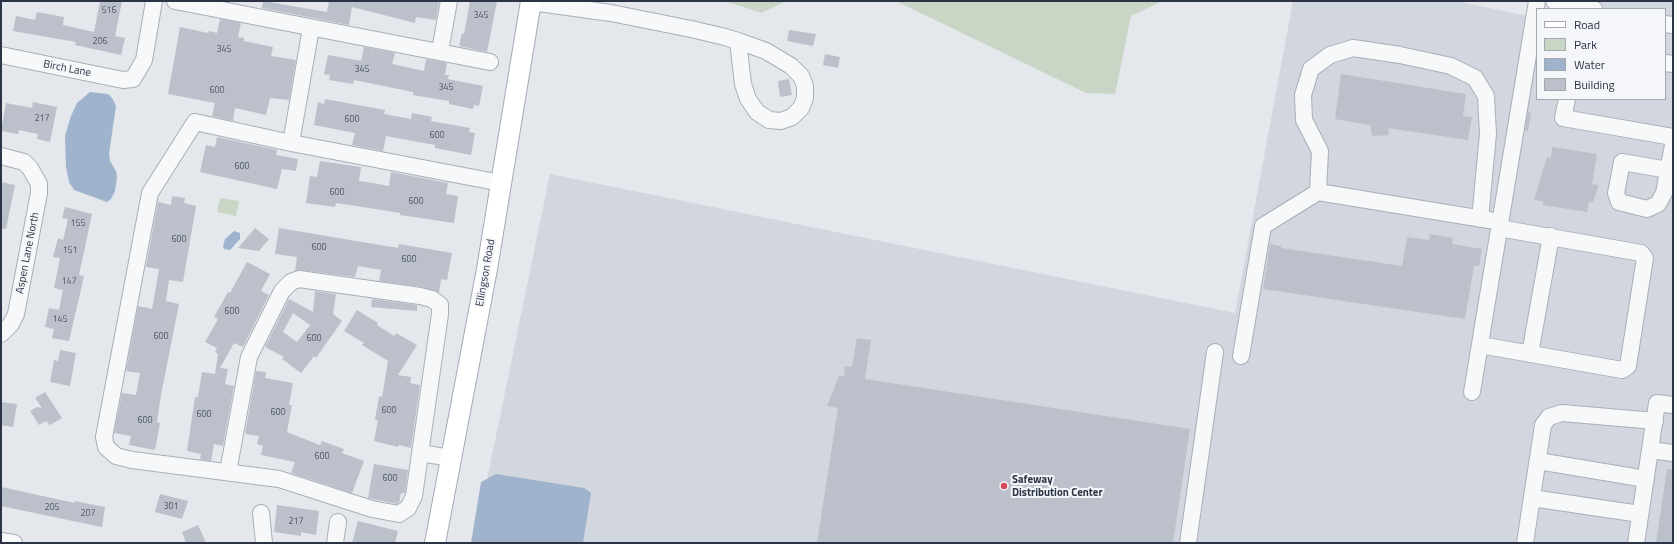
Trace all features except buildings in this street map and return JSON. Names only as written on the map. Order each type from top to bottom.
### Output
[{"type":"main road","name":"Ellingson Road","points":[[435,543],[487,269],[531,2]]},
{"type":"street","name":"Birch Lane","points":[[1,55],[123,80],[132,79],[144,60],[154,1]]},
{"type":"street","points":[[175,1],[232,7],[311,28],[440,51],[490,62]]},
{"type":"street","points":[[440,51],[449,1]]},
{"type":"street","points":[[1472,392],[1537,1]]},
{"type":"street","points":[[1554,1],[1586,5]]},
{"type":"street","points":[[531,2],[611,13],[691,29],[738,41],[766,51],[792,66],[801,76],[805,86],[801,108],[792,117],[781,121],[769,120],[757,112],[748,99],[743,84],[738,41]]},
{"type":"street","points":[[291,143],[311,28]]},
{"type":"street","points":[[1318,192],[1320,151],[1304,120],[1303,95],[1311,69],[1330,55],[1354,48],[1400,55],[1451,66],[1475,78],[1486,96],[1488,134],[1480,219]]},
{"type":"street","points":[[1567,100],[1563,118],[1673,137]]},
{"type":"street","points":[[228,472],[249,357],[282,291],[291,282],[299,279],[420,296],[432,299],[440,305],[440,314],[414,496],[408,508],[399,514],[372,509],[279,478],[228,472],[132,460],[116,456],[106,447],[104,437],[150,193],[195,122],[291,143],[501,183]]},
{"type":"street","points":[[1668,170],[1673,146]]},
{"type":"street","name":"Aspen Lane North","points":[[1,156],[24,162],[30,168],[39,184],[39,193],[16,314],[11,324],[1,334]]},
{"type":"street","points":[[1241,356],[1263,226],[1318,192],[1480,219],[1551,236],[1641,252],[1645,258],[1628,366],[1622,370],[1480,345]]},
{"type":"street","points":[[1530,354],[1551,236]]},
{"type":"street","points":[[1188,543],[1215,352]]},
{"type":"street","points":[[1636,543],[1657,403],[1673,405]]},
{"type":"street","points":[[1525,543],[1543,425],[1549,417],[1562,413],[1655,420]]},
{"type":"street","points":[[1650,450],[1673,453]]},
{"type":"street","points":[[420,453],[451,458]]},
{"type":"street","points":[[1538,461],[1646,479]]},
{"type":"street","points":[[1532,498],[1640,514]]},
{"type":"street","points":[[261,513],[264,543]]},
{"type":"street","points":[[335,543],[338,522]]},
{"type":"street","points":[[1,541],[14,543]]},
{"type":"shaded area","points":[[1293,1],[1455,1],[1536,18],[1536,100],[1666,100],[1666,8],[1566,8],[1567,1],[1673,1],[1673,543],[474,543],[550,174],[1235,313]]},
{"type":"green space","points":[[725,1],[786,1],[761,13]]},
{"type":"green space","points":[[872,1],[1162,1],[1131,16],[1115,94],[1086,93],[898,2]]},
{"type":"green space","points":[[220,198],[239,201],[236,216],[217,212]]},
{"type":"water","points":[[90,92],[108,94],[116,106],[109,154],[110,161],[116,171],[117,178],[115,191],[111,199],[107,202],[74,190],[69,182],[66,167],[65,136],[71,116],[77,103]]},
{"type":"water","points":[[234,231],[240,233],[240,239],[230,250],[224,249],[223,246],[225,239]]},
{"type":"water","points":[[496,474],[584,488],[591,493],[583,543],[471,543],[481,482]]},
{"type":"place","name":"Safeway Distribution Center","points":[[1004,486]]}]
